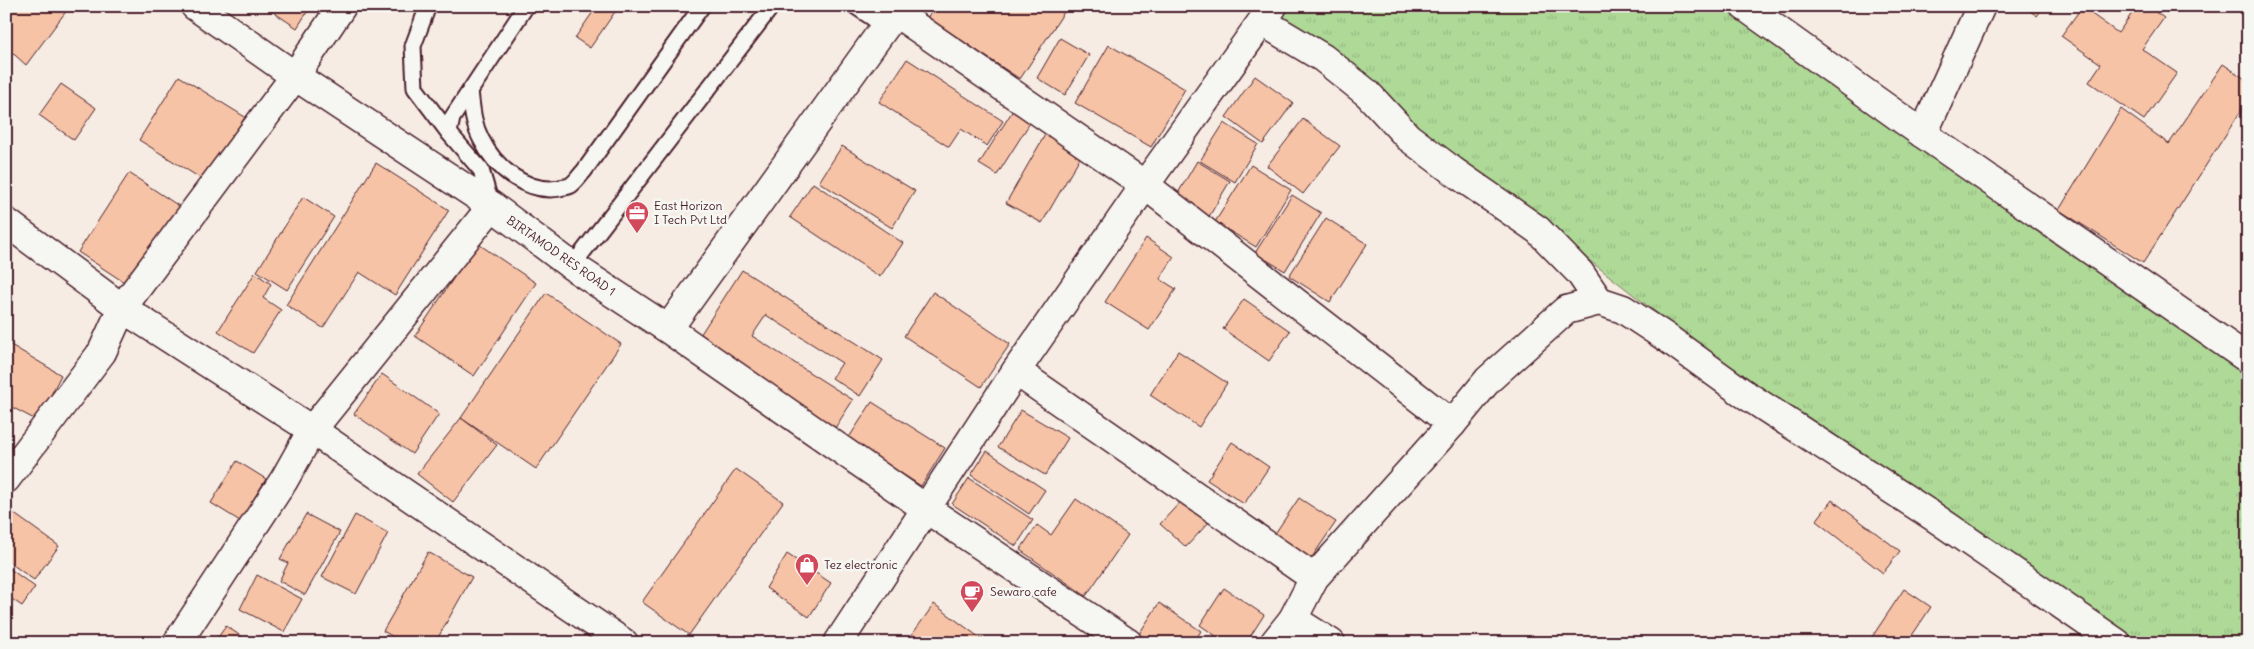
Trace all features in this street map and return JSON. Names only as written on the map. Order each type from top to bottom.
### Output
[{"type":"street","name":"BIRTAMOD RES ROAD 1","points":[[195,6],[295,76],[492,206],[572,266],[668,329],[925,508],[1128,643]]},
{"type":"street","points":[[6,479],[102,352],[122,308],[295,76],[342,6]]},
{"type":"street","points":[[1744,6],[1922,134],[2248,359]]},
{"type":"street","points":[[1922,134],[1981,6]]},
{"type":"street","points":[[846,640],[925,508],[1016,371],[1145,185],[1268,14],[1368,94],[1408,136],[1453,172],[1538,230],[1580,273],[1599,301],[1623,310],[1660,333],[1744,393],[1934,517],[2117,643]]},
{"type":"street","points":[[668,329],[894,16],[1145,185],[1452,424]]},
{"type":"street","points":[[177,643],[284,480],[312,430],[492,206]]},
{"type":"street","points":[[6,222],[122,308],[312,430],[624,643]]},
{"type":"street","points":[[1274,643],[1293,619],[1314,578],[1452,424],[1488,380],[1566,310],[1599,301]]},
{"type":"street","points":[[1016,371],[1314,578]]},
{"type":"street","points":[[1293,619],[1332,643]]},
{"type":"lane","points":[[428,6],[413,46],[415,88],[481,170],[492,206]]},
{"type":"lane","points":[[449,132],[452,118],[526,6]]},
{"type":"lane","points":[[470,91],[474,123],[481,139],[489,154],[510,175],[530,186],[546,190],[571,186],[584,171],[702,6]]},
{"type":"lane","points":[[572,266],[772,6]]},
{"type":"lane","points":[[855,6],[894,16]]},
{"type":"green space","points":[[1288,6],[1730,6],[2248,370],[2248,643],[2138,643],[1689,338],[1490,183],[1266,38]]},
{"type":"building","points":[[6,6],[70,6],[26,65],[6,47],[6,18],[14,9]]},
{"type":"building","points":[[264,6],[311,6],[297,28]]},
{"type":"building","points":[[597,6],[619,6],[590,48],[575,38]]},
{"type":"building","points":[[935,6],[1068,6],[1020,79],[927,18]]},
{"type":"building","points":[[2023,6],[2044,6],[2037,16]]},
{"type":"building","points":[[2137,6],[2147,6],[2164,18],[2142,49],[2177,73],[2144,120],[2089,82],[2101,64],[2061,36],[2082,7],[2118,33]]},
{"type":"building","points":[[1060,38],[1089,55],[1065,95],[1037,78]]},
{"type":"building","points":[[1109,45],[1185,89],[1151,147],[1075,103]]},
{"type":"building","points":[[907,59],[1003,121],[987,146],[961,129],[949,147],[879,102]]},
{"type":"building","points":[[2223,64],[2248,81],[2248,100],[2143,263],[2059,210],[2121,109],[2169,144]]},
{"type":"building","points":[[179,76],[245,117],[205,181],[139,140]]},
{"type":"building","points":[[1255,76],[1293,103],[1263,144],[1226,117]]},
{"type":"building","points":[[61,84],[96,108],[74,140],[39,115]]},
{"type":"building","points":[[1015,107],[1033,118],[997,175],[979,164]]},
{"type":"building","points":[[1303,119],[1340,146],[1303,194],[1267,166]]},
{"type":"building","points":[[1224,123],[1258,144],[1235,182],[1200,161]]},
{"type":"building","points":[[1046,133],[1082,154],[1042,223],[1006,203]]},
{"type":"building","points":[[842,146],[915,191],[892,228],[819,182]]},
{"type":"building","points":[[1197,161],[1230,181],[1204,225],[1171,205]]},
{"type":"building","points":[[376,163],[449,210],[395,295],[359,272],[323,328],[286,305]]},
{"type":"building","points":[[1251,165],[1291,190],[1256,247],[1215,222]]},
{"type":"building","points":[[129,173],[185,210],[133,288],[78,252]]},
{"type":"building","points":[[813,183],[903,243],[880,277],[790,217]]},
{"type":"building","points":[[1292,195],[1321,213],[1285,271],[1255,253]]},
{"type":"building","points":[[303,197],[334,217],[287,290],[257,271]]},
{"type":"building","points":[[1326,218],[1367,244],[1330,302],[1289,276]]},
{"type":"building","points":[[1146,238],[1174,257],[1160,279],[1176,289],[1149,330],[1105,302]]},
{"type":"building","points":[[477,243],[536,283],[474,376],[415,336]]},
{"type":"building","points":[[742,270],[883,360],[860,396],[832,378],[842,363],[766,315],[752,336],[853,400],[833,431],[695,343]]},
{"type":"building","points":[[255,273],[271,284],[263,298],[281,310],[253,353],[218,331]]},
{"type":"building","points":[[933,292],[1010,344],[981,387],[904,336]]},
{"type":"building","points":[[546,293],[621,344],[536,469],[461,418]]},
{"type":"building","points":[[1244,299],[1290,331],[1269,361],[1223,329]]},
{"type":"building","points":[[6,342],[61,375],[38,421],[6,404]]},
{"type":"building","points":[[1178,351],[1227,383],[1199,427],[1150,395]]},
{"type":"building","points":[[382,374],[439,414],[412,454],[354,414]]},
{"type":"building","points":[[872,402],[945,448],[921,486],[848,439]]},
{"type":"building","points":[[1021,410],[1068,438],[1045,475],[998,447]]},
{"type":"building","points":[[461,418],[497,445],[453,502],[417,474]]},
{"type":"building","points":[[1232,442],[1269,467],[1244,504],[1207,480]]},
{"type":"building","points":[[987,451],[1045,490],[1029,514],[971,475]]},
{"type":"building","points":[[237,461],[266,479],[240,521],[211,503]]},
{"type":"building","points":[[736,469],[783,502],[689,635],[642,602]]},
{"type":"building","points":[[969,478],[1033,520],[1016,546],[952,504]]},
{"type":"building","points":[[1299,498],[1336,522],[1310,560],[1274,535]]},
{"type":"building","points":[[1076,499],[1128,535],[1086,596],[1020,550],[1037,525],[1051,535]]},
{"type":"building","points":[[1183,499],[1210,521],[1186,547],[1160,524]]},
{"type":"building","points":[[1832,500],[1900,551],[1883,573],[1816,521]]},
{"type":"building","points":[[9,510],[59,546],[34,580],[6,560],[6,513]]},
{"type":"building","points":[[306,514],[340,532],[305,595],[279,581],[288,563],[280,559]]},
{"type":"building","points":[[355,515],[388,533],[356,594],[322,577]]},
{"type":"building","points":[[428,552],[472,577],[435,643],[404,643],[383,631]]},
{"type":"building","points":[[787,554],[831,583],[809,617],[766,588]]},
{"type":"building","points":[[6,566],[35,587],[22,606],[6,595]]},
{"type":"building","points":[[257,575],[302,599],[284,632],[240,609]]},
{"type":"building","points":[[1224,588],[1264,615],[1246,643],[1226,643],[1200,625]]},
{"type":"building","points":[[1904,589],[1931,607],[1907,643],[1868,643]]},
{"type":"building","points":[[1159,603],[1201,631],[1193,643],[1153,643],[1139,634]]},
{"type":"building","points":[[934,604],[987,643],[906,643]]},
{"type":"building","points":[[226,626],[251,643],[214,643]]},
{"type":"place","name":"East Horizon I Tech Pvt Ltd","points":[[637,234]]},
{"type":"place","name":"Tez electronic","points":[[807,586]]},
{"type":"place","name":"Sewaro cafe","points":[[972,613]]}]
